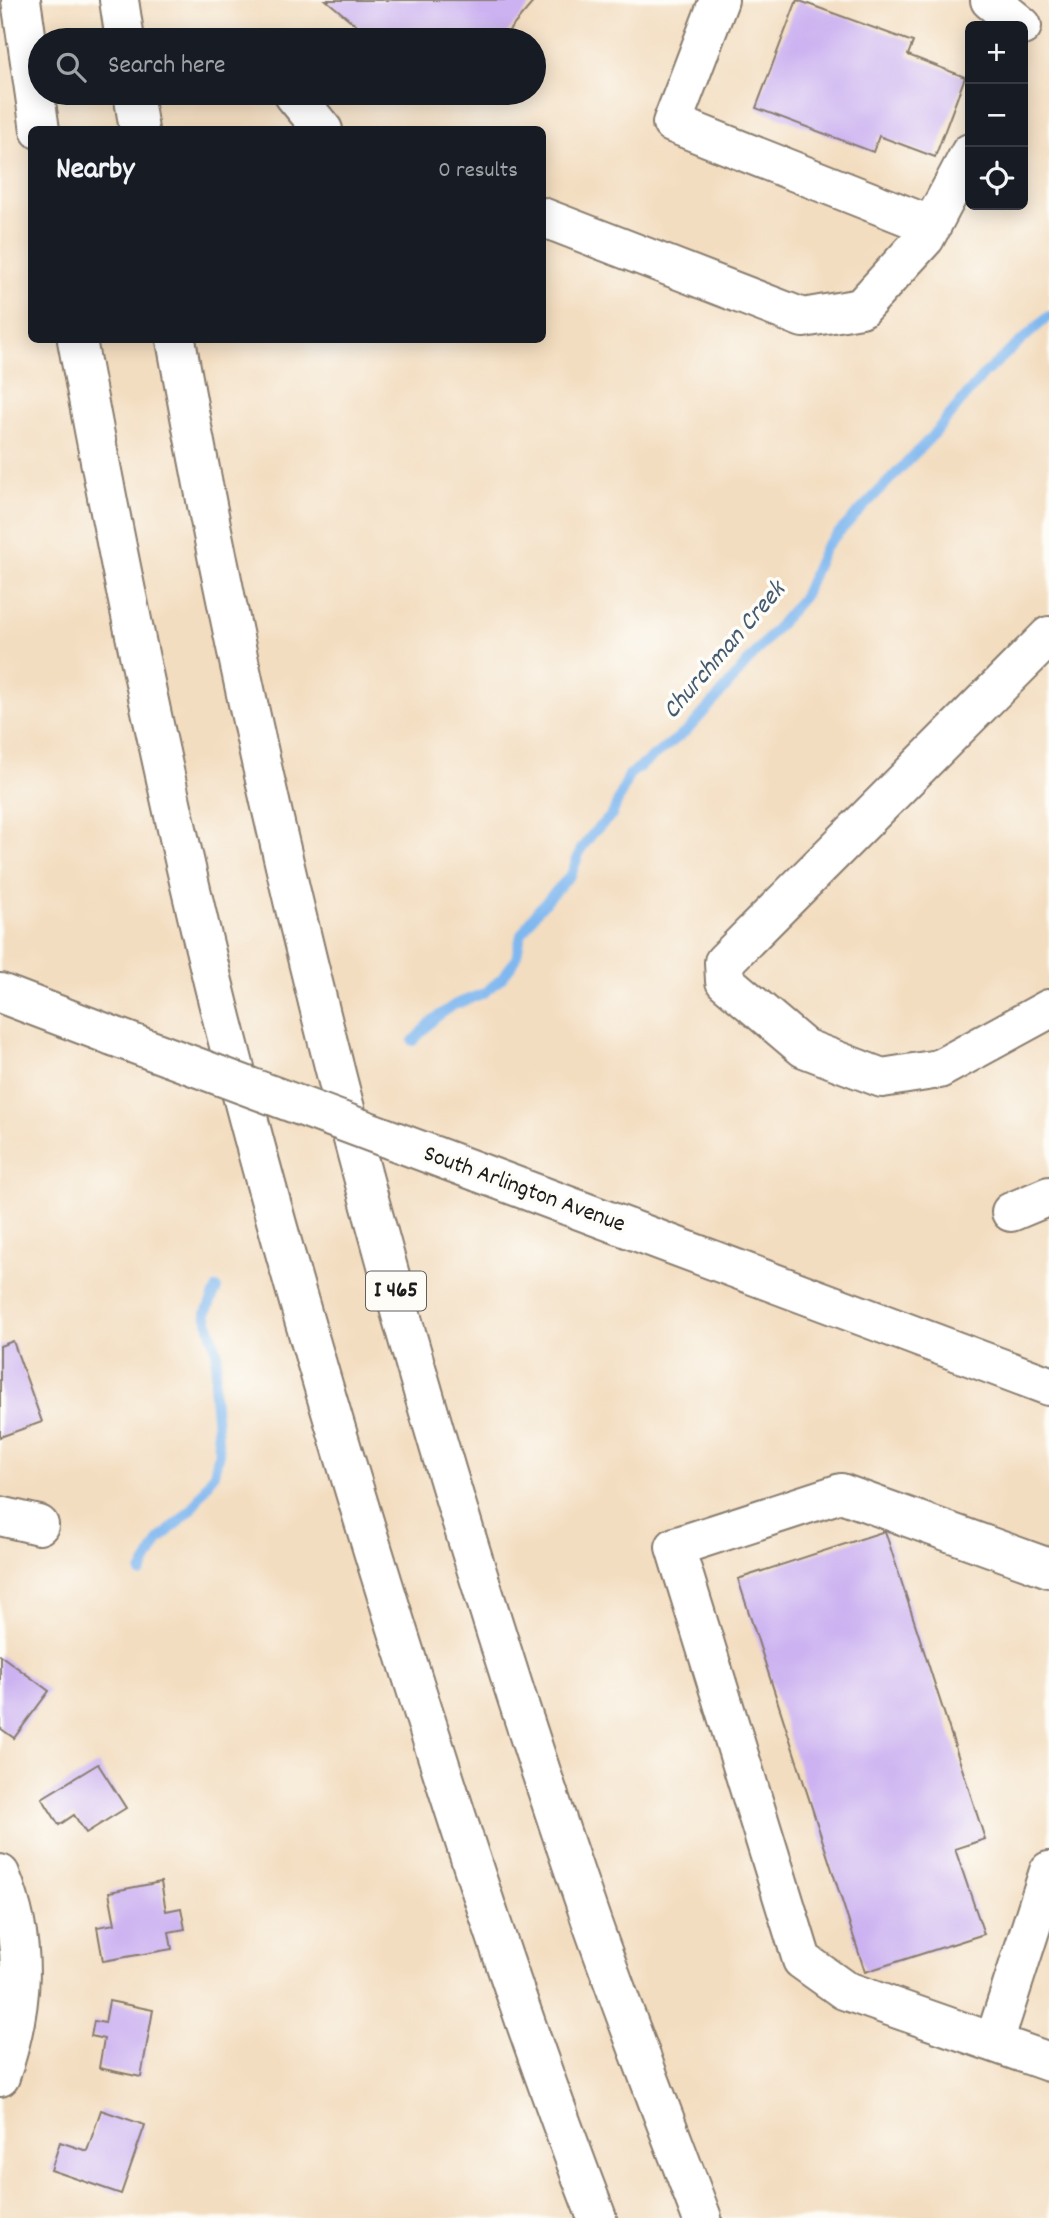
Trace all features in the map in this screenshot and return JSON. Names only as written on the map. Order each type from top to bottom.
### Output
[{"type":"main road","points":[[21,0],[28,48]]},
{"type":"main road","points":[[119,0],[123,28]]},
{"type":"main road","points":[[719,0],[672,123],[932,226]]},
{"type":"main road","points":[[990,0],[1030,34]]},
{"type":"main road","points":[[36,105],[39,126]]},
{"type":"main road","points":[[135,105],[138,126]]},
{"type":"main road","points":[[302,105],[320,126]]},
{"type":"main road","points":[[546,219],[803,318],[862,308],[925,238],[965,163]]},
{"type":"main road","points":[[78,343],[124,587],[173,811],[214,982],[314,1361],[503,1958],[597,2218]]},
{"type":"main road","name":"I 465","points":[[177,343],[263,764],[359,1162],[429,1408],[530,1739],[594,1928],[702,2218]]},
{"type":"main road","points":[[1049,636],[724,962],[725,981],[804,1048],[883,1078],[939,1069],[1049,1009]]},
{"type":"main road","name":"South Arlington Avenue","points":[[0,993],[1049,1386]]},
{"type":"main road","points":[[1049,1568],[841,1493],[675,1547],[802,1959],[844,1990],[1049,2062]]},
{"type":"main road","points":[[0,1516],[39,1525]]},
{"type":"main road","points":[[994,2042],[1049,1871]]},
{"type":"main road","points":[[0,2077],[15,2029],[22,1983],[5,1886]]},
{"type":"building","points":[[326,0],[535,0],[511,28],[360,28]]},
{"type":"building","points":[[797,0],[913,42],[908,55],[965,77],[935,157],[879,136],[873,152],[756,108]]},
{"type":"building","points":[[13,1341],[42,1422],[0,1437],[0,1346]]},
{"type":"building","points":[[885,1531],[985,1839],[955,1849],[984,1934],[865,1972],[738,1579]]},
{"type":"building","points":[[0,1655],[49,1691],[14,1738],[0,1728]]},
{"type":"building","points":[[98,1764],[126,1808],[86,1833],[74,1815],[59,1825],[42,1798]]},
{"type":"building","points":[[161,1882],[166,1911],[181,1908],[185,1929],[169,1932],[172,1949],[103,1961],[97,1927],[115,1924],[109,1892]]},
{"type":"building","points":[[109,2001],[153,2010],[141,2077],[99,2068],[104,2039],[91,2036],[94,2021],[105,2023]]},
{"type":"building","points":[[101,2110],[145,2125],[121,2194],[51,2170],[60,2142],[87,2151]]},
{"type":"waterway","name":"Churchman Creek","points":[[413,1041],[434,1019],[454,1005],[484,993],[502,978],[516,959],[521,935],[537,911],[571,875],[581,849],[612,815],[629,775],[688,730],[803,597],[825,547],[933,435],[984,374],[1049,316]]},
{"type":"waterway","name":"Churchman Creek","points":[[141,1573],[159,1540],[192,1509],[214,1473],[219,1453],[214,1394],[217,1352],[206,1313],[217,1288]]}]
